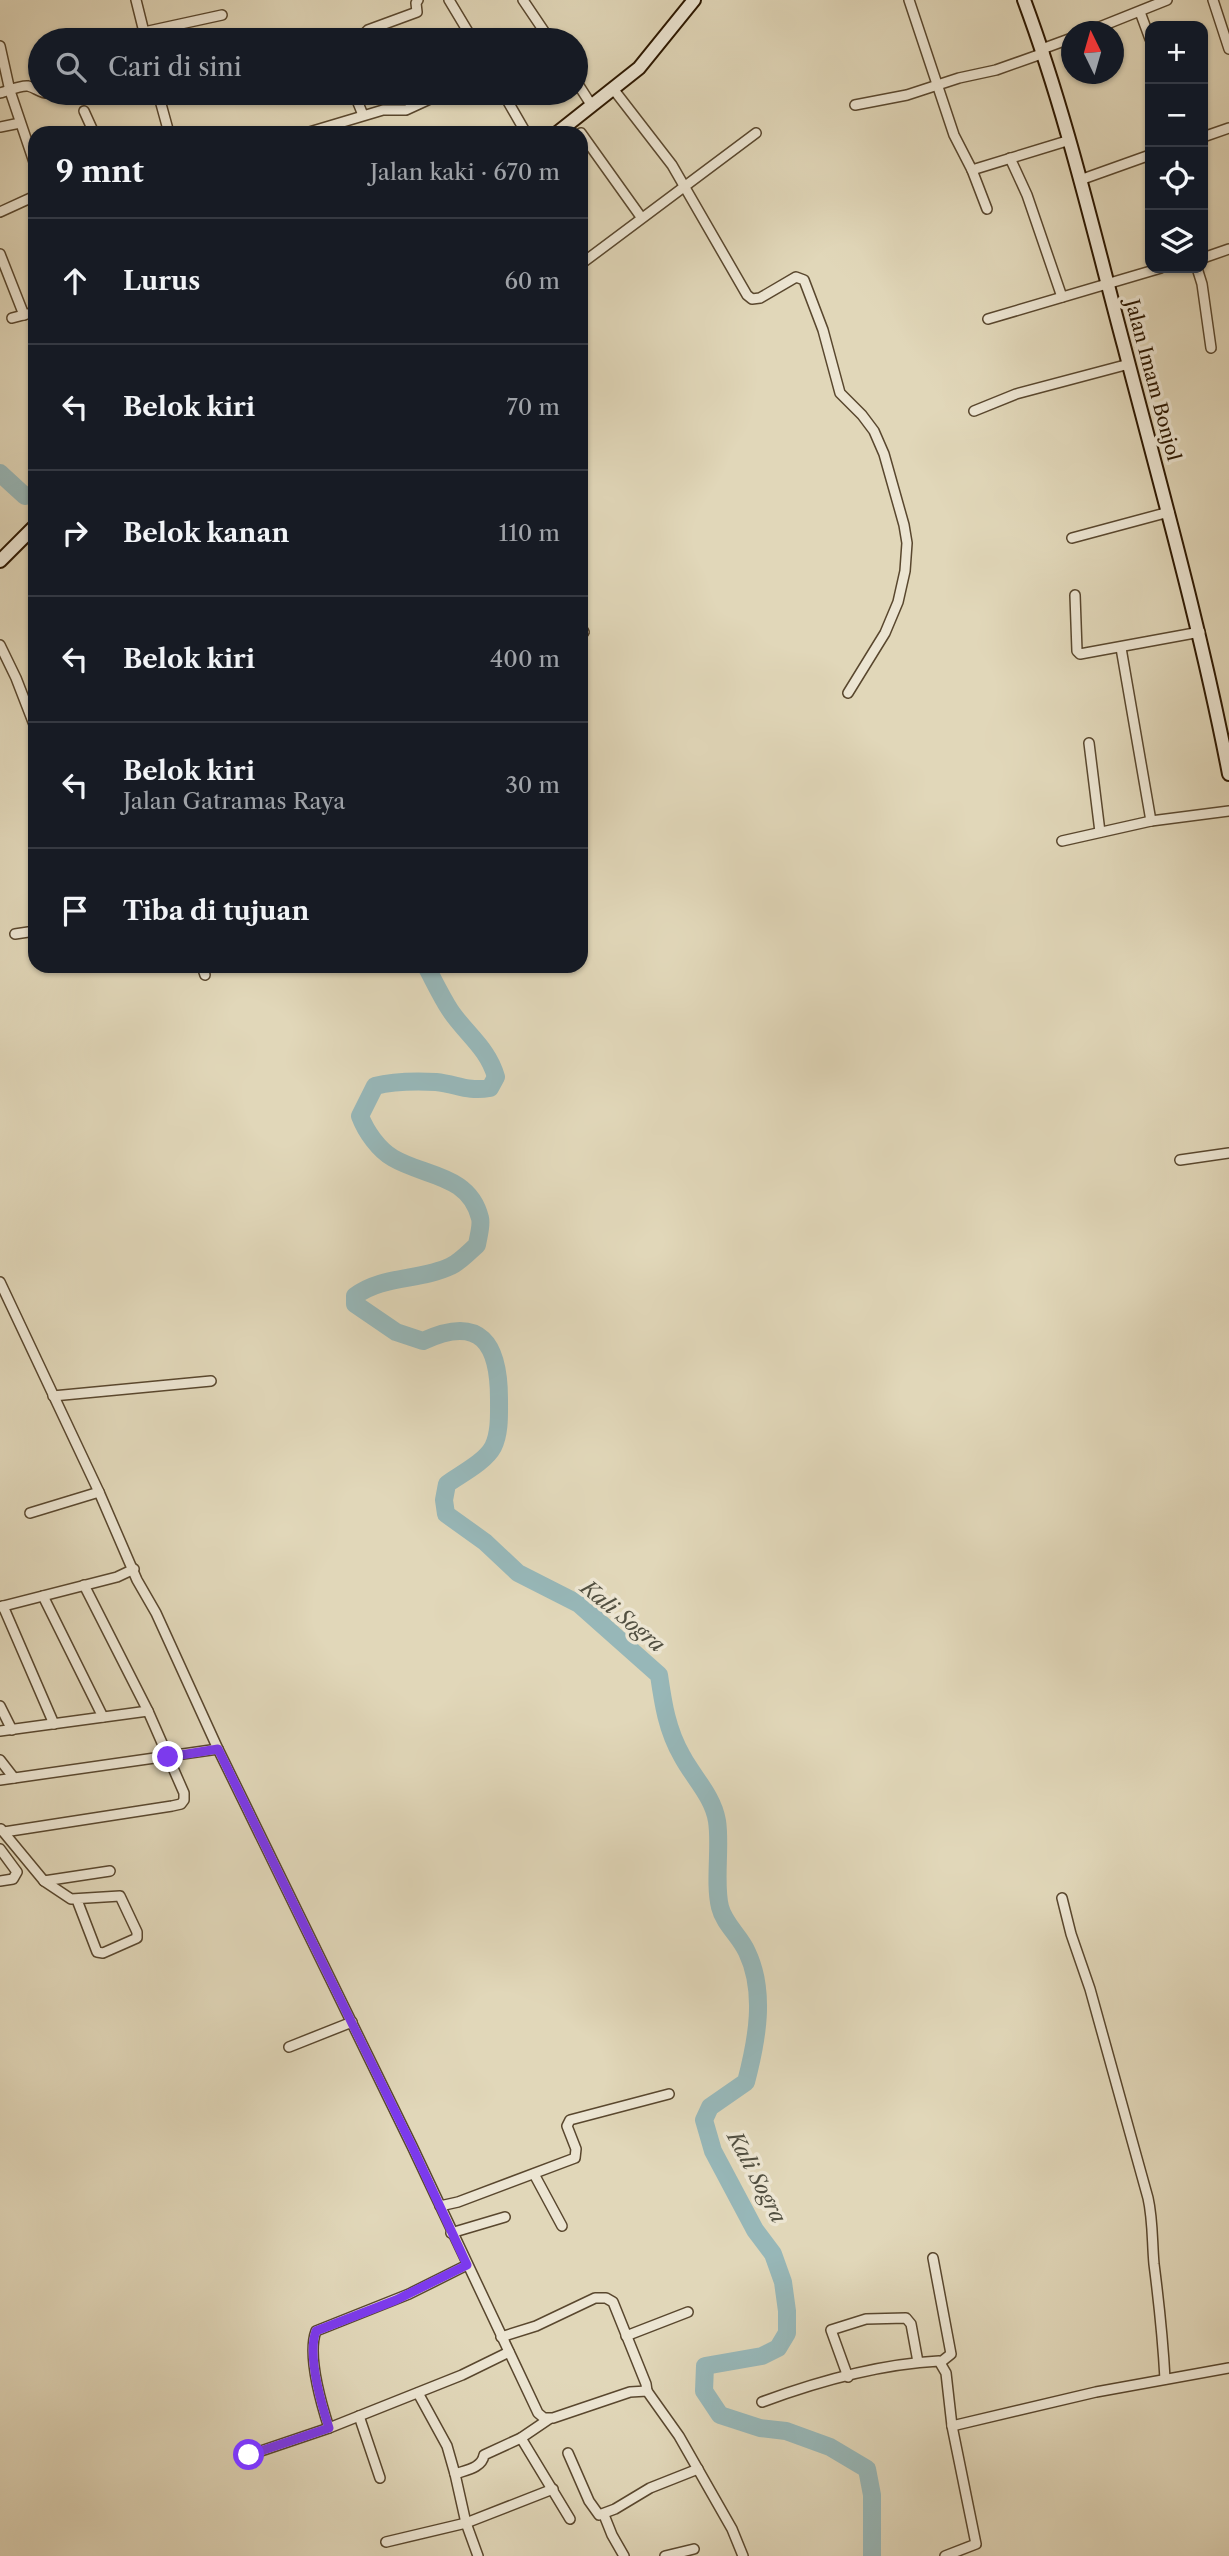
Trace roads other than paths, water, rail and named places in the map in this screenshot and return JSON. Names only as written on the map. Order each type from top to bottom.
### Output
[{"type":"main road","points":[[566,126],[614,90],[648,58],[694,0]]},
{"type":"main road","name":"Jalan Imam Bonjol","points":[[1024,0],[1070,139],[1200,632],[1229,774]]},
{"type":"main road","points":[[0,561],[28,533]]},
{"type":"street","points":[[136,0],[142,28]]},
{"type":"street","points":[[373,28],[417,12],[418,0]]},
{"type":"street","points":[[449,0],[466,28]]},
{"type":"street","points":[[523,0],[542,28]]},
{"type":"street","points":[[909,0],[954,135],[972,170],[987,209]]},
{"type":"street","points":[[1116,21],[1167,0]]},
{"type":"street","points":[[1213,0],[1229,49]]},
{"type":"street","points":[[1140,12],[1145,25]]},
{"type":"street","points":[[174,28],[222,15]]},
{"type":"street","points":[[855,105],[907,95],[996,70],[1061,43]]},
{"type":"street","points":[[0,46],[5,92],[28,145]]},
{"type":"street","points":[[5,92],[28,86]]},
{"type":"street","points":[[614,90],[654,139],[684,184],[750,298],[760,298],[796,277],[804,280],[840,393],[868,423],[884,454],[904,525],[908,554],[898,602],[885,633],[848,693]]},
{"type":"street","points":[[588,100],[592,106]]},
{"type":"street","points":[[161,105],[167,126]]},
{"type":"street","points":[[359,105],[363,115]]},
{"type":"street","points":[[328,126],[383,110],[406,110],[417,105]]},
{"type":"street","points":[[510,105],[522,126]]},
{"type":"street","points":[[84,111],[91,126]]},
{"type":"street","points":[[573,121],[576,126]]},
{"type":"street","points":[[0,127],[20,123]]},
{"type":"street","points":[[1208,135],[1229,128]]},
{"type":"street","points":[[588,259],[684,184],[756,133]]},
{"type":"street","points":[[972,170],[1070,139]]},
{"type":"street","points":[[588,143],[641,217]]},
{"type":"street","points":[[1080,180],[1145,157]]},
{"type":"street","points":[[1010,158],[1027,195],[1062,297]]},
{"type":"street","points":[[0,212],[28,199]]},
{"type":"street","points":[[1208,256],[1229,249]]},
{"type":"street","points":[[0,254],[28,309]]},
{"type":"street","points":[[988,319],[1145,272]]},
{"type":"street","points":[[1199,273],[1211,348]]},
{"type":"street","points":[[12,318],[28,315]]},
{"type":"street","points":[[974,411],[1016,394],[1129,364]]},
{"type":"street","points":[[1072,538],[1168,512]]},
{"type":"street","points":[[1075,595],[1077,653],[1121,648],[1200,632]]},
{"type":"street","points":[[0,645],[28,709]]},
{"type":"street","points":[[1121,648],[1151,821]]},
{"type":"street","points":[[1089,743],[1100,832]]},
{"type":"street","points":[[1062,841],[1151,821],[1229,811]]},
{"type":"street","points":[[15,934],[28,933]]},
{"type":"street","points":[[1181,1160],[1229,1153]]},
{"type":"street","points":[[0,1282],[218,1749],[352,2022],[501,2337],[538,2413],[549,2419]]},
{"type":"street","points":[[53,1396],[211,1381]]},
{"type":"street","points":[[30,1513],[99,1492]]},
{"type":"street","points":[[54,1724],[2,1607],[117,1577],[134,1569]]},
{"type":"street","points":[[2,1830],[181,1804],[184,1800],[184,1793],[148,1712],[84,1585]]},
{"type":"street","points":[[43,1596],[103,1717]]},
{"type":"street","points":[[0,1706],[12,1730]]},
{"type":"street","points":[[0,1731],[148,1712]]},
{"type":"street","points":[[0,1780],[218,1749]]},
{"type":"street","points":[[0,1760],[14,1778]]},
{"type":"street","points":[[2,1830],[44,1881],[71,1899],[120,1896],[137,1932],[137,1938],[103,1953],[97,1952],[77,1900]]},
{"type":"street","points":[[0,1849],[17,1872],[13,1879],[0,1881]]},
{"type":"street","points":[[44,1881],[110,1871]]},
{"type":"street","points":[[1062,1898],[1090,1989],[1153,2220],[1165,2379]]},
{"type":"street","points":[[289,2047],[352,2022]]},
{"type":"street","points":[[440,2206],[458,2202],[576,2157],[576,2149],[567,2126],[570,2120],[669,2094]]},
{"type":"street","points":[[534,2174],[562,2226]]},
{"type":"street","points":[[451,2233],[505,2217]]},
{"type":"street","points":[[762,2402],[802,2387],[918,2362],[941,2361],[951,2354],[933,2258]]},
{"type":"street","points":[[329,2428],[320,2398],[313,2348],[316,2331],[402,2297],[467,2265]]},
{"type":"street","points":[[501,2337],[536,2326],[600,2297],[612,2302],[647,2391],[662,2409],[698,2469],[732,2529],[743,2556]]},
{"type":"street","points":[[626,2336],[688,2312]]},
{"type":"street","points":[[848,2377],[831,2330],[866,2319],[906,2318],[911,2325],[918,2362]]},
{"type":"street","points":[[249,2455],[329,2428],[418,2393],[509,2352]]},
{"type":"street","points":[[941,2361],[946,2373],[952,2426],[980,2556]]},
{"type":"street","points":[[952,2426],[1083,2395],[1229,2368]]},
{"type":"street","points":[[455,2474],[479,2466],[484,2455],[521,2438],[549,2419],[630,2392],[647,2391]]},
{"type":"street","points":[[418,2393],[447,2446],[466,2523],[478,2556]]},
{"type":"street","points":[[359,2416],[380,2478]]},
{"type":"street","points":[[521,2438],[570,2519]]},
{"type":"street","points":[[568,2453],[596,2514],[604,2515],[650,2488],[698,2469]]},
{"type":"street","points":[[386,2542],[466,2523],[553,2489]]},
{"type":"street","points":[[604,2515],[624,2556]]},
{"type":"street","points":[[946,2556],[976,2544]]},
{"type":"street","points":[[665,2556],[694,2549]]},
{"type":"waterway","name":"Kali Sogra","points":[[0,473],[25,496],[28,495]]},
{"type":"waterway","name":"Kali Sogra","points":[[430,973],[456,1019],[488,1058],[496,1077],[490,1088],[482,1089],[428,1082],[397,1082],[375,1086],[360,1116],[374,1140],[388,1155],[444,1179],[466,1193],[480,1218],[477,1245],[451,1266],[439,1271],[366,1289],[355,1296],[355,1304],[396,1332],[423,1341],[443,1333],[459,1331],[473,1333],[483,1339],[490,1349],[498,1380],[497,1436],[493,1447],[484,1458],[447,1484],[444,1500],[446,1514],[485,1542],[518,1573],[579,1604],[659,1675],[669,1726],[677,1746],[715,1812],[720,1907],[747,1952],[753,1967],[758,2000],[756,2033],[746,2082],[710,2107],[704,2120],[713,2151],[755,2230],[773,2254],[783,2282],[787,2311],[787,2333],[778,2348],[762,2356],[705,2366],[704,2391],[720,2415],[760,2428],[786,2431],[830,2447],[867,2469],[872,2495],[872,2556]]}]
